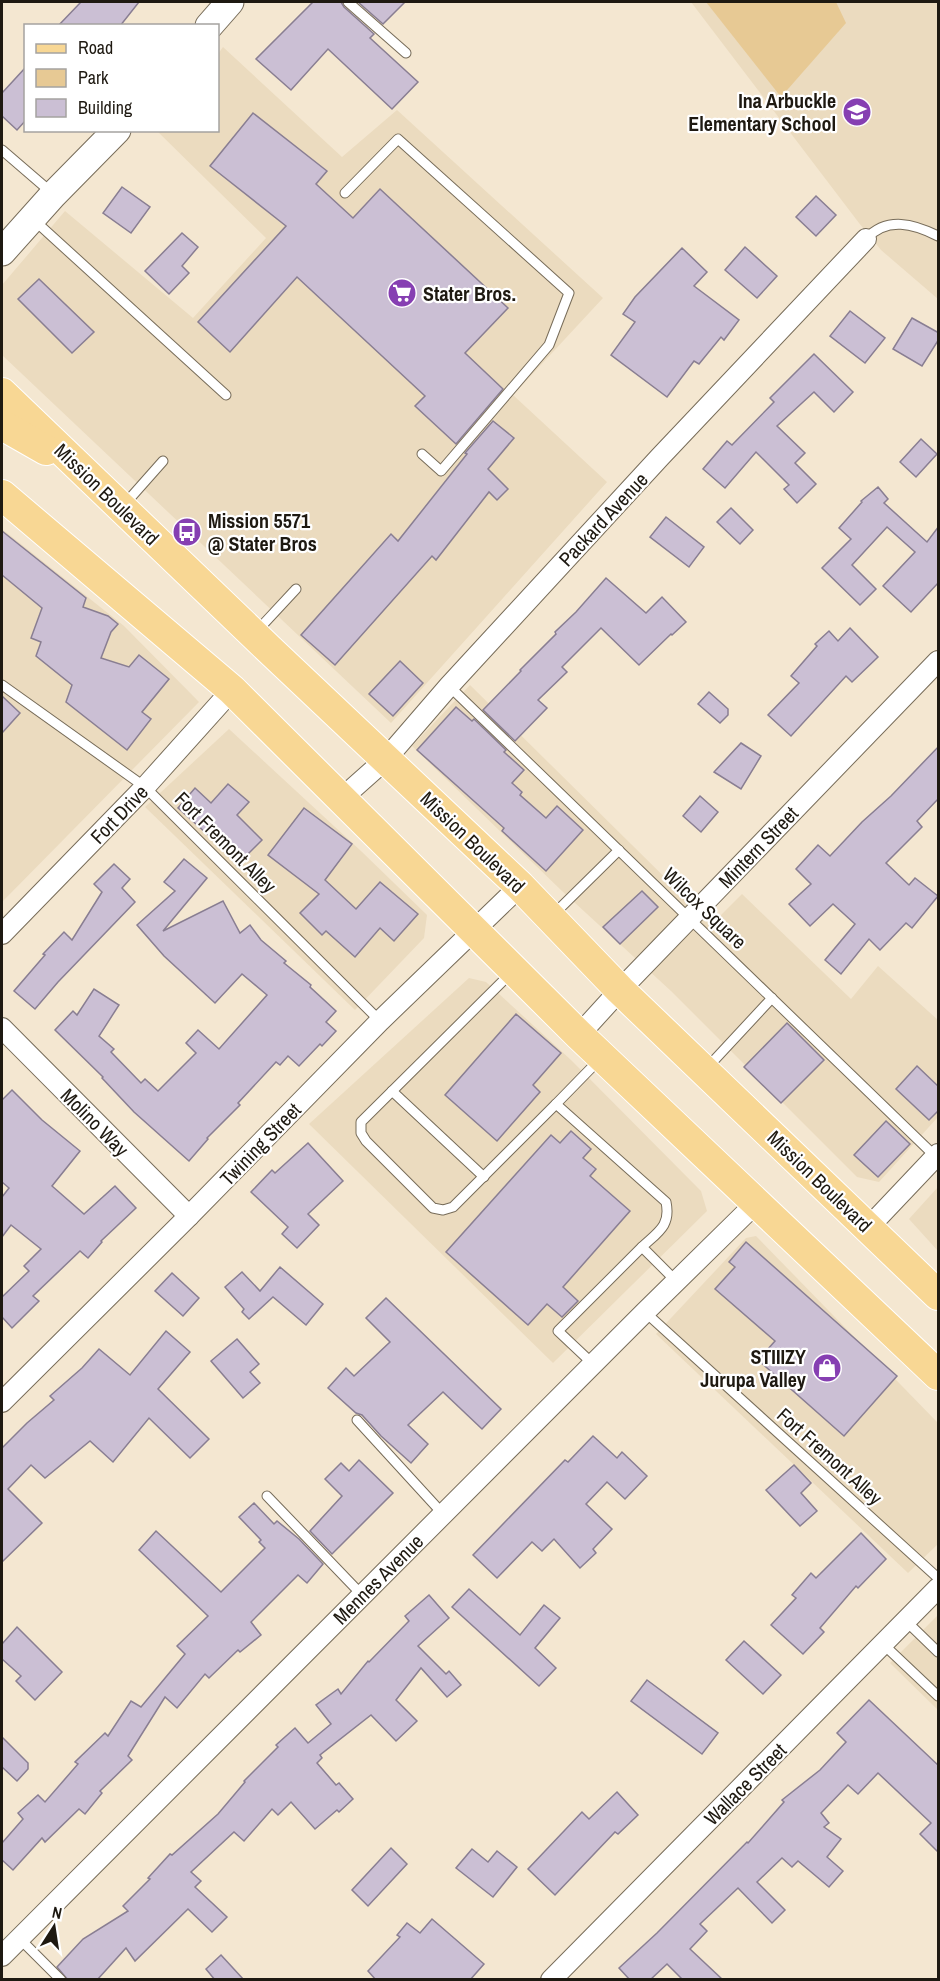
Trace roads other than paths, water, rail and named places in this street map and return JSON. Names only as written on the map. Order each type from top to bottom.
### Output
[{"type":"main road","points":[[211,24],[230,2]]},
{"type":"main road","points":[[2,252],[53,195],[115,132]]},
{"type":"main road","name":"Mission Boulevard","points":[[2,393],[520,886],[620,990],[939,1295]]},
{"type":"main road","points":[[2,425],[80,469]]},
{"type":"main road","points":[[2,495],[232,690],[579,1035],[939,1376]]},
{"type":"street","name":"Packard Avenue","points":[[341,799],[386,759],[448,686],[866,239]]},
{"type":"street","name":"Mintern Street","points":[[579,1035],[689,917],[939,661]]},
{"type":"street","name":"Fort Drive","points":[[2,934],[145,787],[232,690]]},
{"type":"street","name":"Twining Street","points":[[2,1401],[189,1216],[380,1021],[520,886]]},
{"type":"street","name":"Molino Way","points":[[2,1028],[189,1216]]},
{"type":"street","points":[[868,1228],[937,1155]]},
{"type":"street","name":"Mennes Avenue","points":[[2,1956],[756,1203]]},
{"type":"street","name":"Wallace Street","points":[[551,1980],[939,1588]]},
{"type":"lane","points":[[348,2],[405,53]]},
{"type":"lane","points":[[345,193],[398,139],[569,292],[549,345],[441,471],[422,454]]},
{"type":"lane","points":[[2,150],[53,195]]},
{"type":"lane","points":[[32,218],[226,395]]},
{"type":"lane","points":[[866,239],[874,230],[886,225],[900,224],[919,227],[939,236]]},
{"type":"lane","points":[[122,507],[163,461]]},
{"type":"lane","points":[[253,634],[296,590]]},
{"type":"lane","name":"Fort Fremont Alley","points":[[2,686],[145,787],[380,1021]]},
{"type":"lane","name":"Wilcox Square","points":[[448,686],[937,1155]]},
{"type":"lane","points":[[550,918],[619,850]]},
{"type":"lane","points":[[514,971],[361,1122],[361,1132],[366,1141],[433,1208],[443,1210],[453,1207],[602,1057]]},
{"type":"lane","points":[[704,1071],[772,998]]},
{"type":"lane","points":[[392,1091],[484,1177]]},
{"type":"lane","points":[[556,1104],[666,1202],[668,1213],[666,1224],[558,1331],[593,1364]]},
{"type":"lane","points":[[642,1247],[676,1281]]},
{"type":"lane","name":"Fort Fremont Alley","points":[[645,1312],[939,1578]]},
{"type":"lane","points":[[357,1420],[443,1514]]},
{"type":"lane","points":[[267,1496],[362,1595]]},
{"type":"lane","points":[[906,1621],[939,1652]]},
{"type":"lane","points":[[883,1644],[939,1696]]},
{"type":"lane","points":[[19,1938],[61,1980]]},
{"type":"place","name":"Ina Arbuckle Elementary School","points":[[857,112]]},
{"type":"place","name":"Stater Bros.","points":[[402,293]]},
{"type":"place","name":"Mission 5571 @ Stater Bros","points":[[187,532]]},
{"type":"place","name":"STIIIZY Jurupa Valley","points":[[827,1368]]}]
